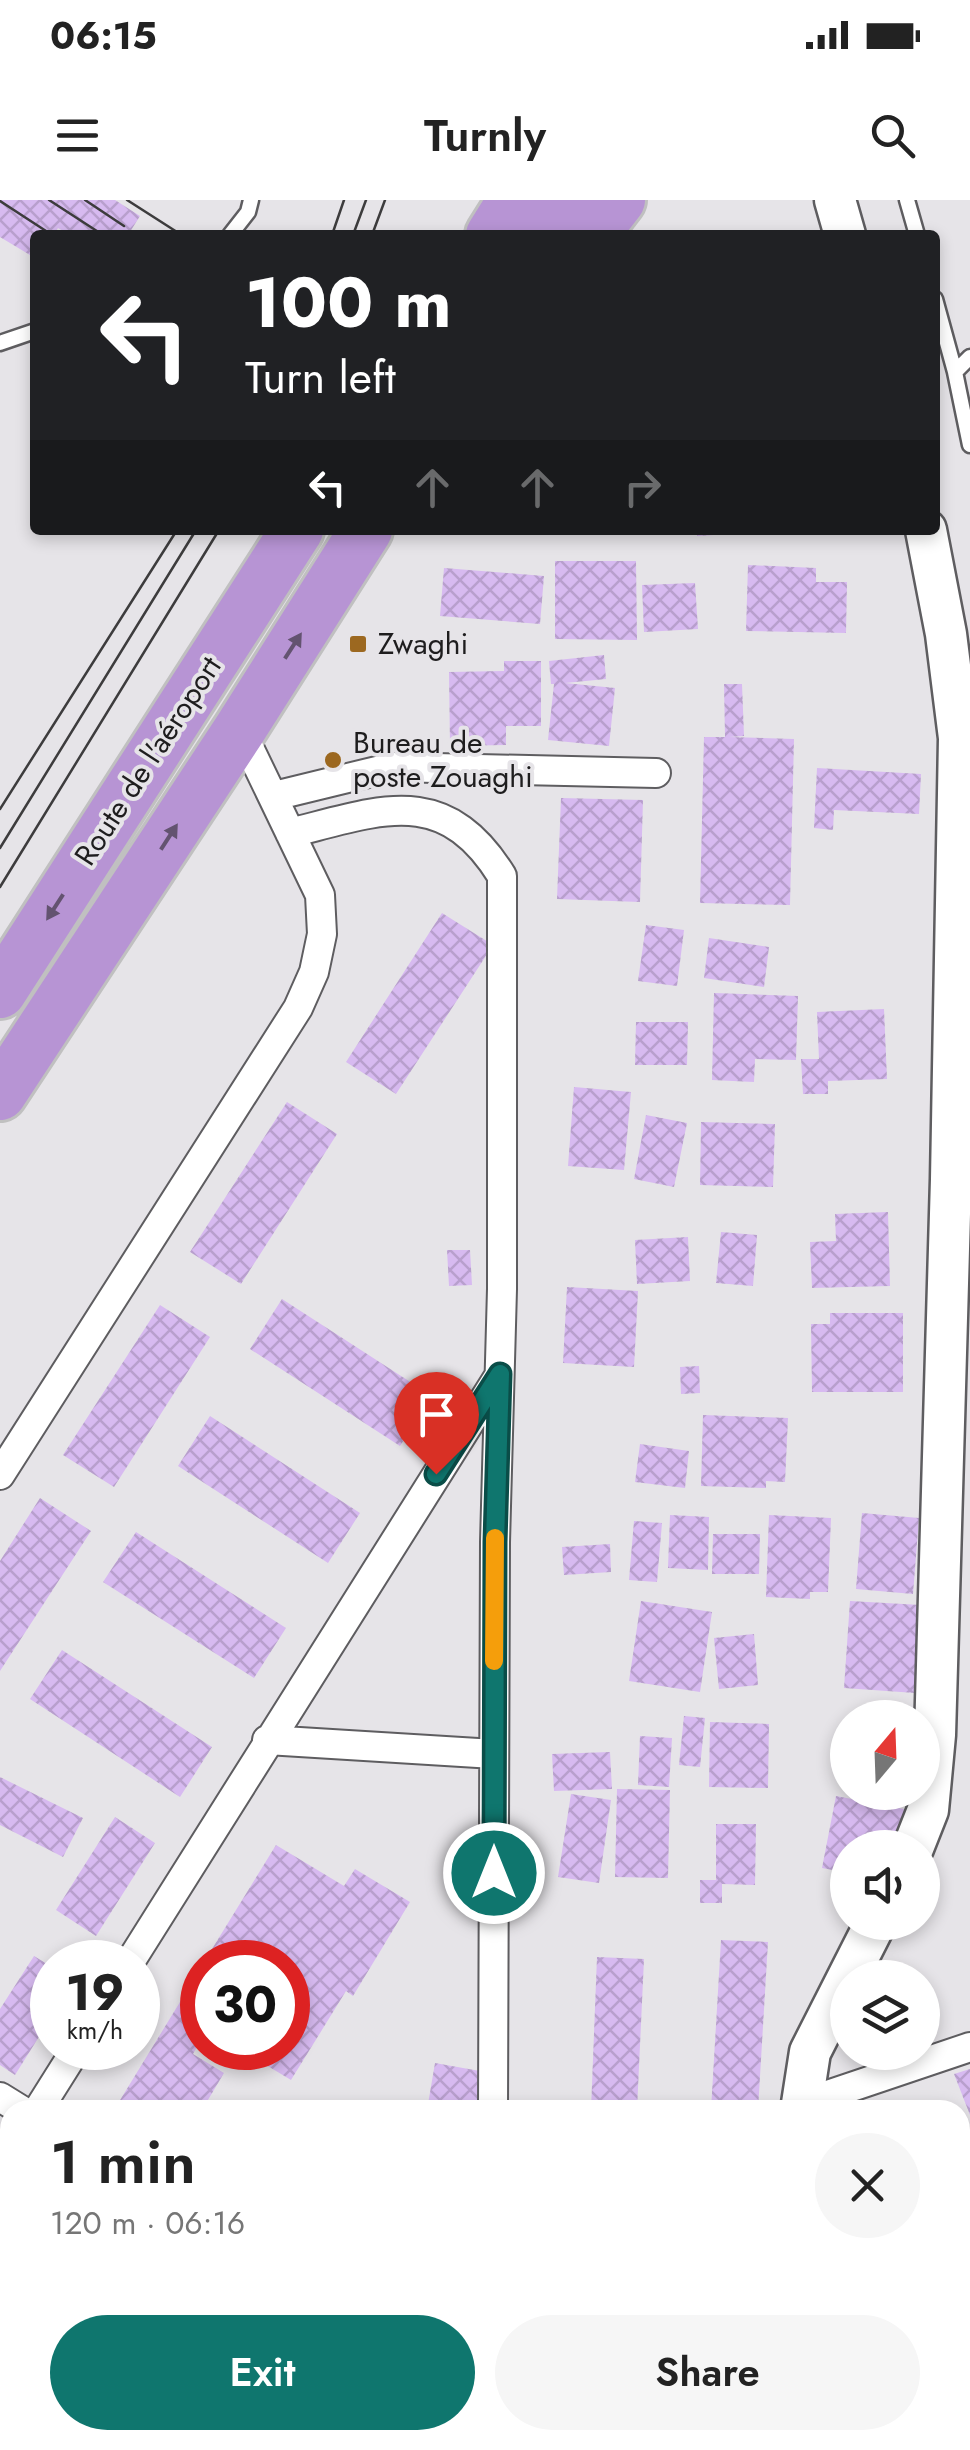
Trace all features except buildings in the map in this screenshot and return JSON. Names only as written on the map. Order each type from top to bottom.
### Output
[{"type":"highway","points":[[463,230],[480,200]]},
{"type":"highway","points":[[495,230],[514,200]]},
{"type":"highway","points":[[542,230],[560,200]]},
{"type":"highway","points":[[596,230],[619,200]]},
{"type":"highway","name":"Route de l'aéroport","points":[[0,992],[291,535]]},
{"type":"highway","name":"Route de l'aéroport","points":[[0,1094],[365,536]]},
{"type":"street","points":[[836,200],[844,230]]},
{"type":"street","points":[[920,1830],[928,1810],[935,1735],[959,738],[946,634],[927,535]]},
{"type":"street","points":[[0,1476],[287,1024],[314,972],[322,934],[320,895],[240,729]]},
{"type":"street","points":[[274,796],[393,767],[656,773]]},
{"type":"street","points":[[290,832],[390,808],[424,812],[458,828],[485,849],[502,876],[492,2100]]},
{"type":"street","points":[[144,1940],[500,1374]]},
{"type":"street","points":[[267,1740],[494,1754]]},
{"type":"street","points":[[802,2100],[810,2052],[867,1940]]},
{"type":"street","points":[[821,2100],[970,2047]]},
{"type":"street","points":[[44,2100],[63,2070]]},
{"type":"lane","points":[[234,230],[252,200]]},
{"type":"lane","points":[[908,200],[916,230]]},
{"type":"lane","points":[[940,318],[970,445]]},
{"type":"lane","points":[[0,343],[30,333]]},
{"type":"lane","points":[[955,372],[970,357]]},
{"type":"tram line","points":[[49,200],[95,230]]},
{"type":"tram line","points":[[85,200],[124,226]]},
{"type":"tram line","points":[[127,200],[174,230]]},
{"type":"tram line","points":[[334,230],[344,200]]},
{"type":"tram line","points":[[355,230],[366,200]]},
{"type":"tram line","points":[[374,230],[385,200]]},
{"type":"tram line","points":[[0,201],[44,230]]},
{"type":"tram line","points":[[0,809],[174,535]]},
{"type":"tram line","points":[[0,848],[193,535]]},
{"type":"tram line","points":[[0,887],[216,535]]},
{"type":"slow traffic","points":[[494,1661],[495,1538]]},
{"type":"place","name":"Zwaghi","points":[[358,644]]},
{"type":"place","name":"Bureau de poste Zouaghi","points":[[333,760]]},
{"type":"route","points":[[436,1474],[500,1374],[494,1873]]}]
